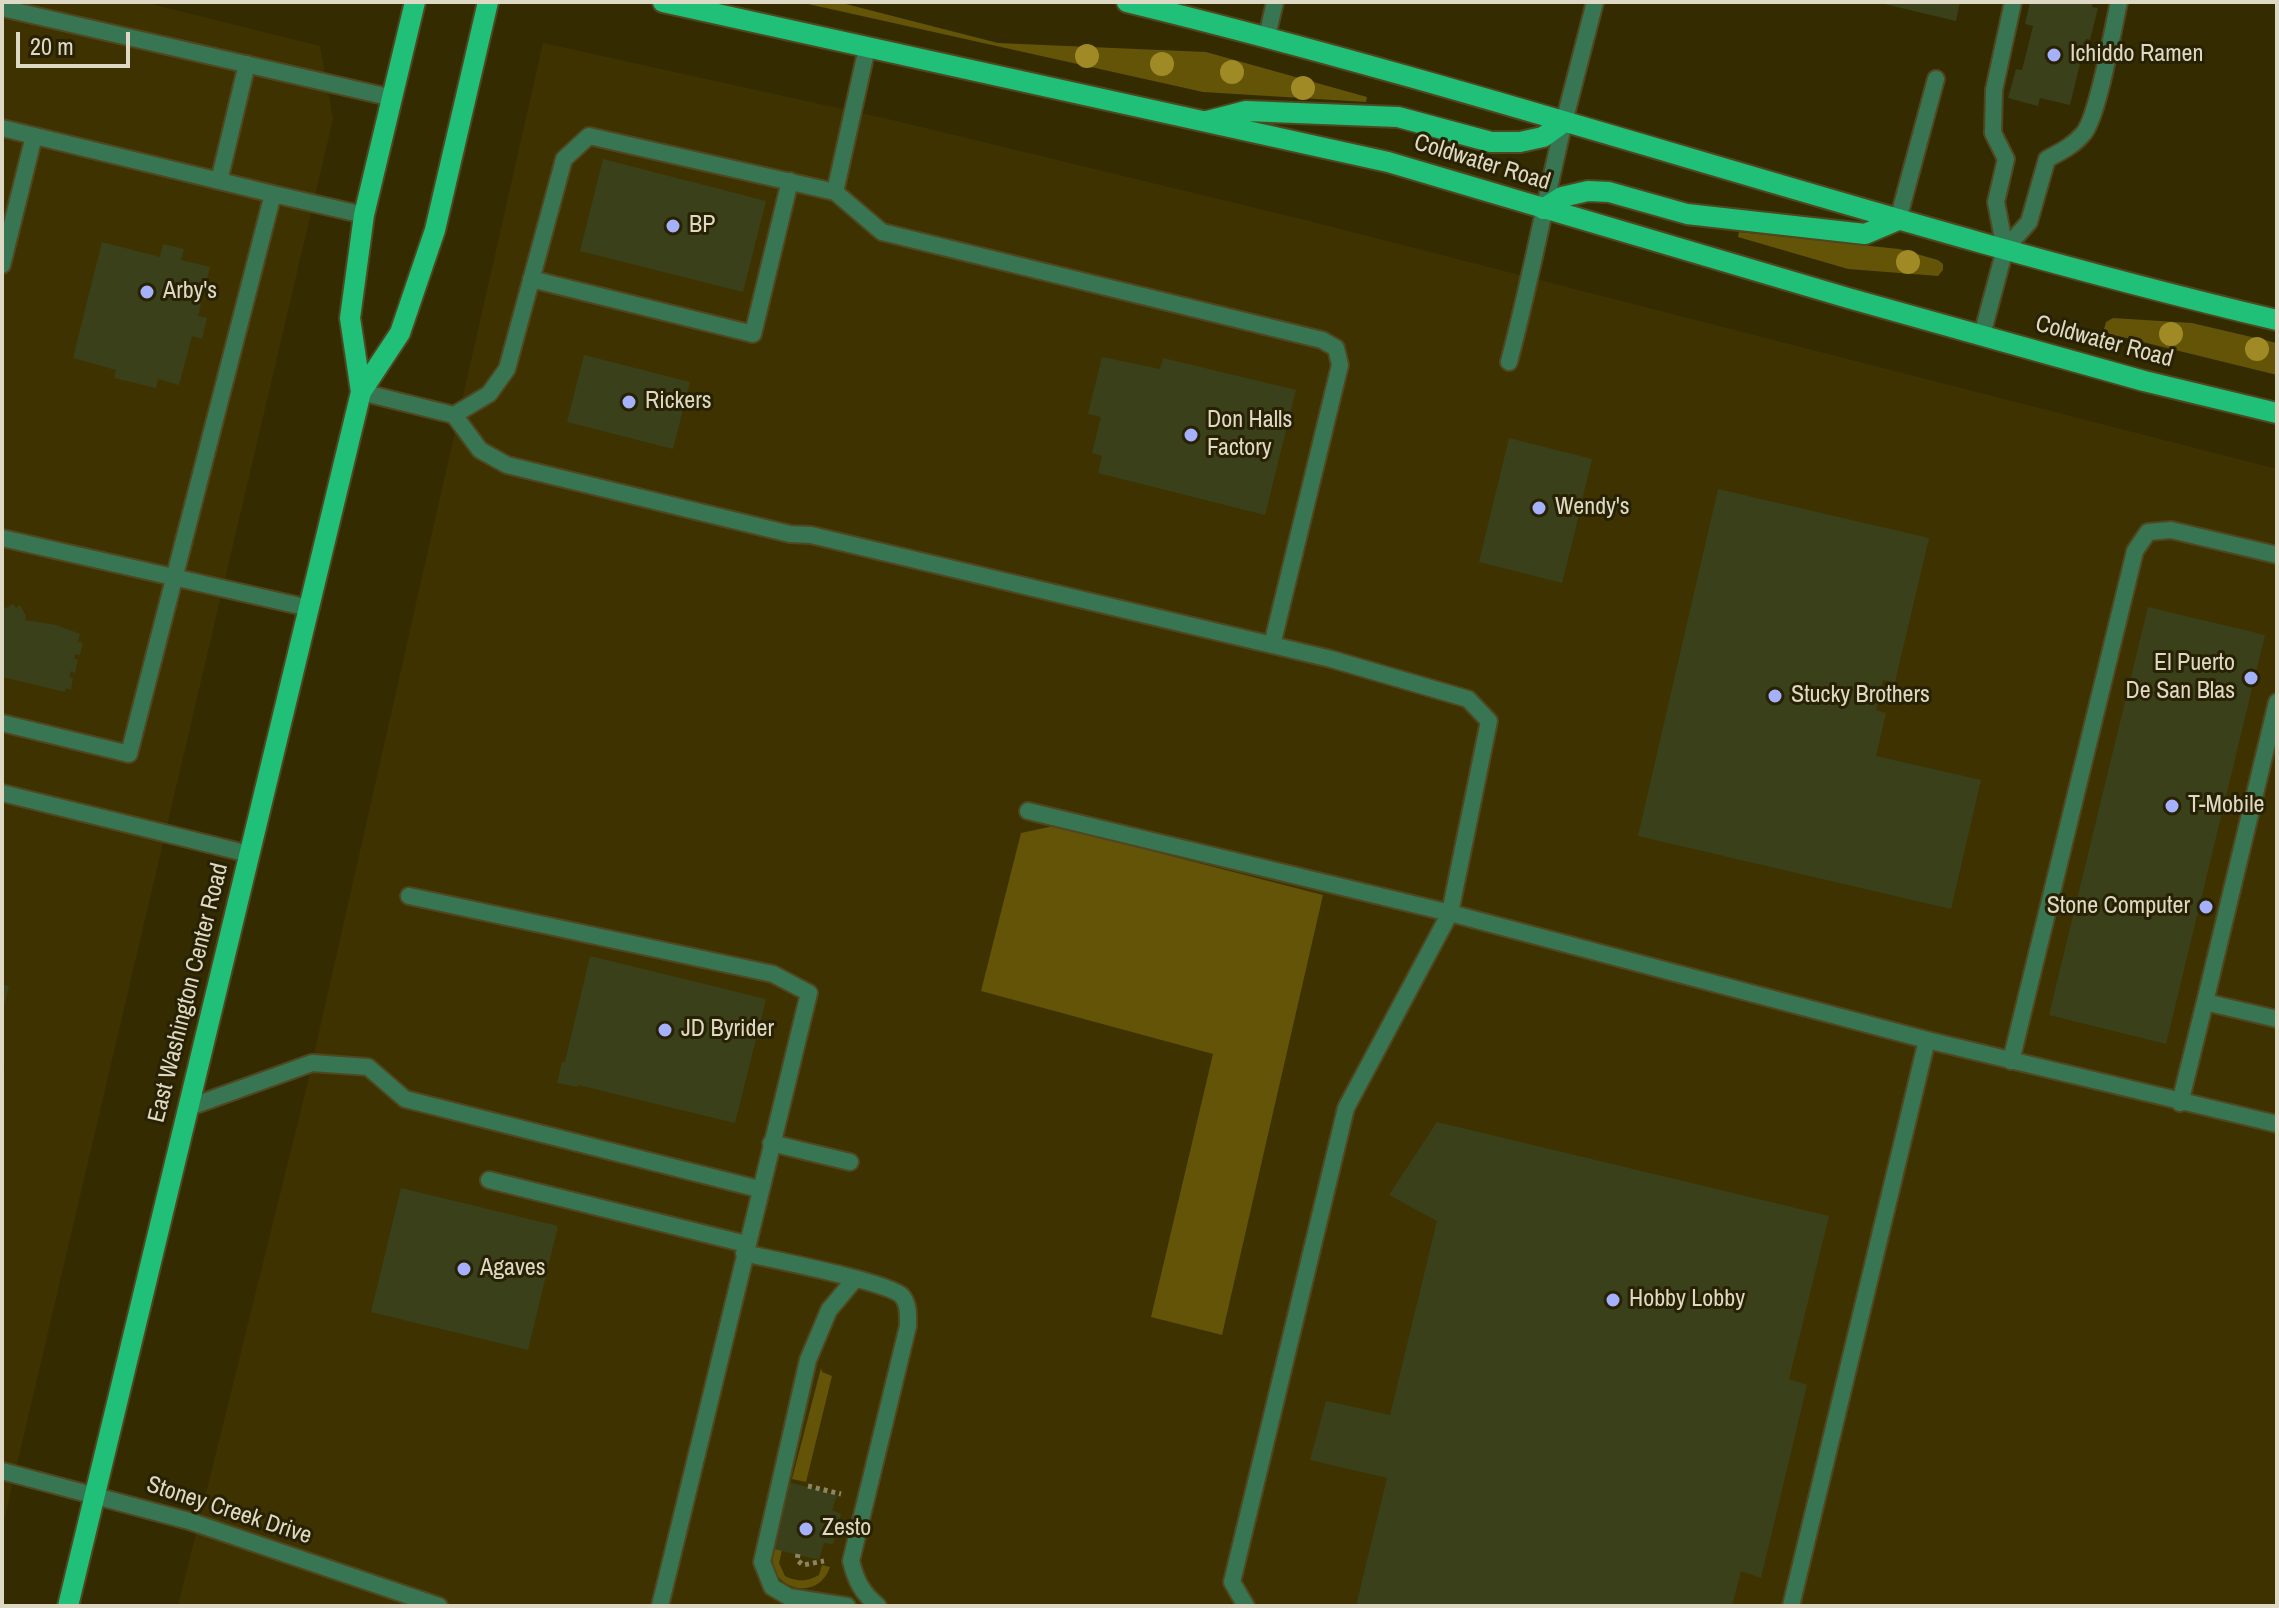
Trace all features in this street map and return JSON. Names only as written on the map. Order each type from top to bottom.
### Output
[{"type":"main road","name":"East Washington Center Road","points":[[361,392],[350,318],[364,215],[415,2]]},
{"type":"main road","name":"East Washington Center Road","points":[[68,1606],[361,392],[400,333],[435,230],[488,2]]},
{"type":"main road","name":"Coldwater Road","points":[[663,2],[1388,162],[2144,381],[2277,413]]},
{"type":"main road","points":[[1127,2],[1267,36],[1898,220],[2145,288],[2277,320]]},
{"type":"main road","points":[[1204,122],[1246,111],[1398,117],[1491,142],[1520,142],[1543,137],[1564,122]]},
{"type":"main road","points":[[1543,209],[1562,197],[1588,191],[1609,192],[1687,214],[1865,234],[1898,220]]},
{"type":"street","points":[[1267,36],[1275,2]]},
{"type":"street","points":[[1509,362],[1533,271],[1543,209],[1595,2]]},
{"type":"street","points":[[1982,335],[2005,249],[1996,202],[2006,159],[1993,133],[1994,90],[2013,2]]},
{"type":"street","points":[[2005,249],[2029,222],[2047,159],[2067,149],[2085,132],[2095,106],[2119,2]]},
{"type":"street","points":[[2,8],[393,98]]},
{"type":"street","points":[[835,192],[867,48]]},
{"type":"street","points":[[219,181],[247,64]]},
{"type":"street","points":[[1898,220],[1936,79]]},
{"type":"street","points":[[2,128],[364,215]]},
{"type":"street","points":[[2,265],[34,136]]},
{"type":"street","points":[[454,415],[489,394],[507,369],[564,159],[589,136],[835,192],[882,232],[1322,340],[1336,348],[1340,365],[1272,645]]},
{"type":"street","points":[[531,279],[753,334],[790,181]]},
{"type":"street","points":[[2,723],[129,754],[273,194]]},
{"type":"street","points":[[361,392],[454,415],[480,450],[507,465],[1272,645],[1468,699],[1489,721],[1450,913],[1346,1108],[1232,1582],[1246,1606]]},
{"type":"street","points":[[2011,1061],[2135,551],[2148,532],[2171,530],[2277,555]]},
{"type":"street","points":[[2,538],[309,608]]},
{"type":"street","points":[[2180,1103],[2277,702]]},
{"type":"street","points":[[2,793],[249,854]]},
{"type":"street","points":[[1028,811],[1450,913],[1927,1040],[2277,1124]]},
{"type":"street","points":[[409,896],[773,974],[809,993],[660,1606]]},
{"type":"street","points":[[2205,1002],[2277,1019]]},
{"type":"street","points":[[1791,1606],[1927,1040]]},
{"type":"street","points":[[187,1108],[312,1063],[368,1067],[405,1099],[759,1189]]},
{"type":"street","points":[[771,1143],[850,1162]]},
{"type":"street","points":[[489,1180],[745,1248],[900,1294],[907,1304],[908,1326],[851,1561],[857,1583],[866,1597],[878,1606]]},
{"type":"street","points":[[847,1606],[789,1597],[772,1587],[762,1562],[808,1360],[829,1310],[855,1279]]},
{"type":"street","name":"Stoney Creek Drive","points":[[2,1471],[94,1494],[245,1539],[439,1606]]},
{"type":"path","points":[[800,1483],[839,1493],[842,1499]]},
{"type":"path","points":[[798,1554],[797,1560],[803,1565],[823,1563],[826,1559]]},
{"type":"shaded area","points":[[2,2],[143,2],[320,46],[333,119],[2,1528],[2,1071],[5,1071],[2,1070]]},
{"type":"shaded area","points":[[799,2],[838,2],[998,43],[1206,52],[1367,97],[1366,102],[1203,92]]},
{"type":"shaded area","points":[[543,43],[892,120],[1305,220],[2277,469],[2277,1606],[178,1606],[305,1094]]},
{"type":"shaded area","points":[[1739,232],[1899,249],[1938,260],[1943,264],[1943,270],[1938,276],[1848,269],[1738,237]]},
{"type":"shaded area","points":[[2113,318],[2192,323],[2277,343],[2277,375],[2110,334],[2104,329],[2106,322]]},
{"type":"shaded area","points":[[1054,826],[1323,895],[1222,1335],[1151,1317],[1213,1054],[981,991],[1021,833]]},
{"type":"shaded area","points":[[821,1368],[822,1372],[832,1376],[806,1482],[792,1479]]},
{"type":"shaded area","points":[[775,1549],[782,1550],[779,1563],[789,1578],[810,1579],[819,1575],[822,1565],[830,1567],[814,1586],[792,1586],[776,1573],[773,1562]]},
{"type":"building","points":[[1876,2],[1960,2],[1956,21]]},
{"type":"building","name":"Ichiddo Ramen","points":[[2030,2],[2093,2],[2092,7],[2098,8],[2090,40],[2086,39],[2070,105],[2040,98],[2038,106],[2008,98],[2016,69],[2022,70],[2033,26],[2025,24]]},
{"type":"building","name":"BP","points":[[603,159],[766,201],[743,292],[580,251]]},
{"type":"building","name":"Arby's","points":[[102,242],[160,257],[163,244],[184,249],[181,260],[210,267],[198,316],[207,318],[202,339],[192,336],[179,385],[158,379],[156,388],[114,378],[116,370],[73,358]]},
{"type":"building","name":"Rickers","points":[[584,355],[690,382],[673,449],[567,422]]},
{"type":"building","name":"Don Halls Factory","points":[[1102,357],[1160,369],[1163,358],[1296,390],[1265,515],[1098,473],[1102,456],[1092,453],[1101,417],[1088,414]]},
{"type":"building","name":"Wendy's","points":[[1509,438],[1592,459],[1582,500],[1588,502],[1584,516],[1579,515],[1562,583],[1479,562]]},
{"type":"building","name":"Stucky Brothers","points":[[1718,489],[1929,538],[1895,682],[1883,680],[1876,710],[1886,713],[1876,756],[1981,780],[1951,909],[1638,836]]},
{"type":"building","points":[[13,604],[16,608],[20,605],[25,620],[56,625],[80,634],[78,642],[83,643],[80,655],[75,654],[74,659],[78,659],[75,673],[71,671],[69,677],[73,678],[71,690],[66,688],[65,692],[2,677],[2,610]]},
{"type":"building","points":[[2148,607],[2265,635],[2166,1044],[2049,1015]]},
{"type":"building","name":"JD Byrider","points":[[590,956],[766,999],[735,1123],[578,1085],[557,1083],[562,1062],[565,1062]]},
{"type":"building","points":[[2,984],[9,986],[3,1010],[2,1010]]},
{"type":"building","name":"Hobby Lobby","points":[[1437,1122],[1829,1216],[1789,1379],[1807,1385],[1761,1578],[1741,1571],[1732,1606],[1356,1606],[1387,1478],[1310,1460],[1326,1401],[1390,1415],[1437,1221],[1389,1195]]},
{"type":"building","name":"Agaves","points":[[401,1188],[558,1226],[528,1350],[371,1312]]},
{"type":"building","name":"Zesto","points":[[788,1482],[837,1495],[832,1510],[841,1514],[833,1544],[824,1543],[819,1560],[770,1548]]},
{"type":"place","name":"Ichiddo Ramen","points":[[2054,55]]},
{"type":"place","name":"BP","points":[[673,226]]},
{"type":"place","name":"Arby's","points":[[147,292]]},
{"type":"place","name":"Rickers","points":[[629,402]]},
{"type":"place","name":"Don Halls Factory","points":[[1191,435]]},
{"type":"place","name":"Wendy's","points":[[1539,508]]},
{"type":"place","name":"El Puerto De San Blas","points":[[2251,678]]},
{"type":"place","name":"Stucky Brothers","points":[[1775,696]]},
{"type":"place","name":"T-Mobile","points":[[2172,806]]},
{"type":"place","name":"Stone Computer","points":[[2206,907]]},
{"type":"place","name":"JD Byrider","points":[[665,1030]]},
{"type":"place","name":"Agaves","points":[[464,1269]]},
{"type":"place","name":"Hobby Lobby","points":[[1613,1300]]},
{"type":"place","name":"Zesto","points":[[806,1529]]}]
